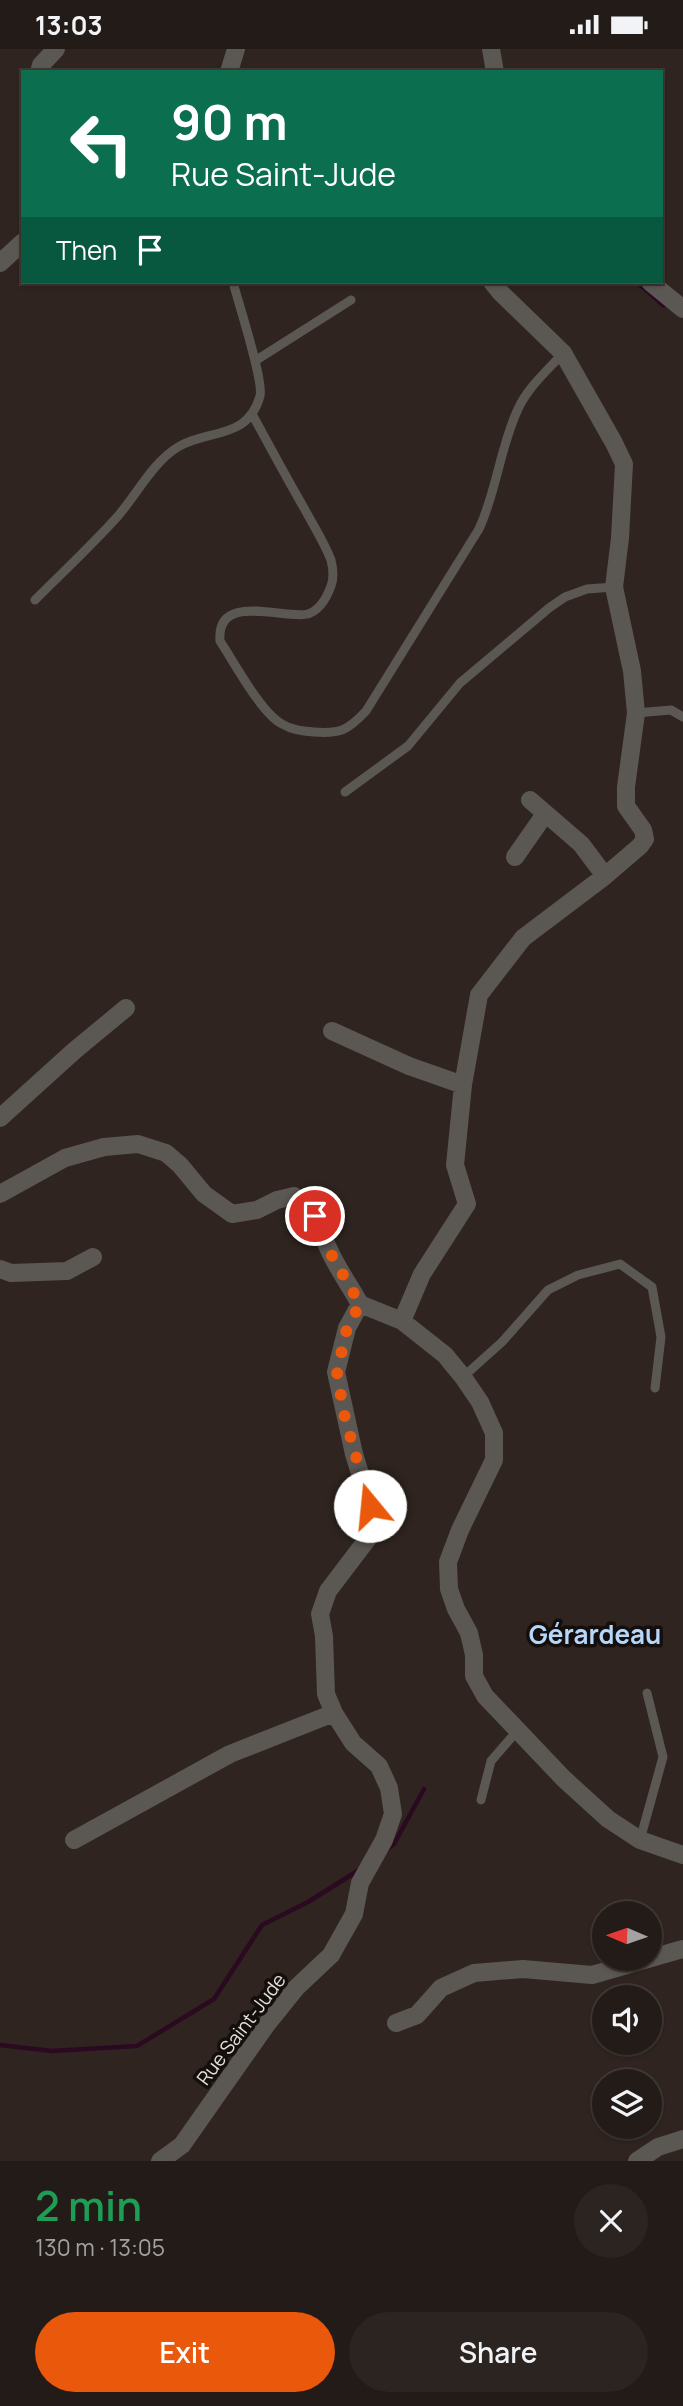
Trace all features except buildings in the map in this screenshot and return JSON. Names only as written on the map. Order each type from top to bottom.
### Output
[{"type":"street","points":[[40,70],[56,49]]},
{"type":"street","points":[[230,70],[236,49]]},
{"type":"street","points":[[491,49],[495,70]]},
{"type":"street","points":[[0,263],[21,244]]},
{"type":"street","points":[[402,1321],[422,1275],[467,1204],[455,1165],[463,1085],[479,995],[523,939],[605,876],[645,839],[643,830],[626,806],[636,713],[632,671],[614,587],[624,464],[562,353],[494,284]]},
{"type":"street","points":[[652,284],[683,309]]},
{"type":"street","points":[[530,800],[581,844],[605,876]]},
{"type":"street","points":[[515,857],[545,814]]},
{"type":"street","points":[[0,1118],[53,1069],[126,1009]]},
{"type":"street","points":[[332,1031],[409,1066],[463,1085]]},
{"type":"street","points":[[0,1195],[65,1158],[104,1147],[138,1145],[166,1153],[180,1165],[204,1194],[232,1214],[257,1210],[277,1200],[294,1196],[306,1204],[315,1216],[331,1254],[360,1304],[402,1321],[445,1355],[480,1402],[494,1433],[494,1460],[460,1530],[448,1562],[449,1589],[456,1609],[470,1633],[474,1675],[485,1696],[563,1778],[608,1819],[640,1840],[683,1855]]},
{"type":"street","points":[[0,1269],[11,1273],[67,1271],[93,1257]]},
{"type":"street","name":"Rue Saint-Jude","points":[[160,2161],[182,2145],[274,2015],[296,1988],[331,1955],[354,1914],[360,1884],[384,1840],[394,1814],[389,1788],[379,1766],[353,1743],[334,1713],[326,1694],[324,1636],[320,1614],[328,1591],[372,1533],[370,1506],[344,1414],[337,1372],[347,1328],[360,1304]]},
{"type":"street","points":[[74,1840],[230,1754],[334,1713]]},
{"type":"street","points":[[396,2023],[417,2015],[441,1988],[474,1973],[523,1969],[592,1975],[683,1949]]},
{"type":"street","points":[[637,2161],[658,2147],[683,2139]]},
{"type":"lane","points":[[35,600],[118,515],[168,455],[178,447],[238,428],[252,414],[261,394],[255,361],[234,284]]},
{"type":"lane","points":[[255,361],[351,300]]},
{"type":"lane","points":[[252,414],[321,540],[331,561],[333,584],[326,599],[310,613],[248,610],[238,613],[224,623],[220,630],[220,641],[268,713],[280,723],[299,731],[332,733],[350,728],[366,711],[479,529],[518,408],[529,390],[562,353]]},
{"type":"lane","points":[[345,792],[408,746],[460,683],[549,608],[565,597],[587,589],[614,587]]},
{"type":"lane","points":[[636,713],[671,711],[683,717]]},
{"type":"lane","points":[[463,1377],[502,1342],[548,1290],[579,1275],[620,1263],[652,1287],[661,1337],[654,1388]]},
{"type":"lane","points":[[640,1840],[663,1757],[648,1693]]},
{"type":"lane","points":[[481,1800],[491,1761],[518,1730]]},
{"type":"waterway","points":[[639,284],[663,305],[668,305]]},
{"type":"waterway","points":[[386,1850],[394,1844],[424,1789]]},
{"type":"waterway","points":[[0,2045],[52,2051],[137,2046],[214,1999],[262,1925],[308,1902],[359,1870]]},
{"type":"district","name":"Gérardeau","points":[[595,1635]]},
{"type":"route","points":[[315,1216],[331,1254],[360,1304],[347,1328],[337,1372],[344,1414],[370,1506]]}]
